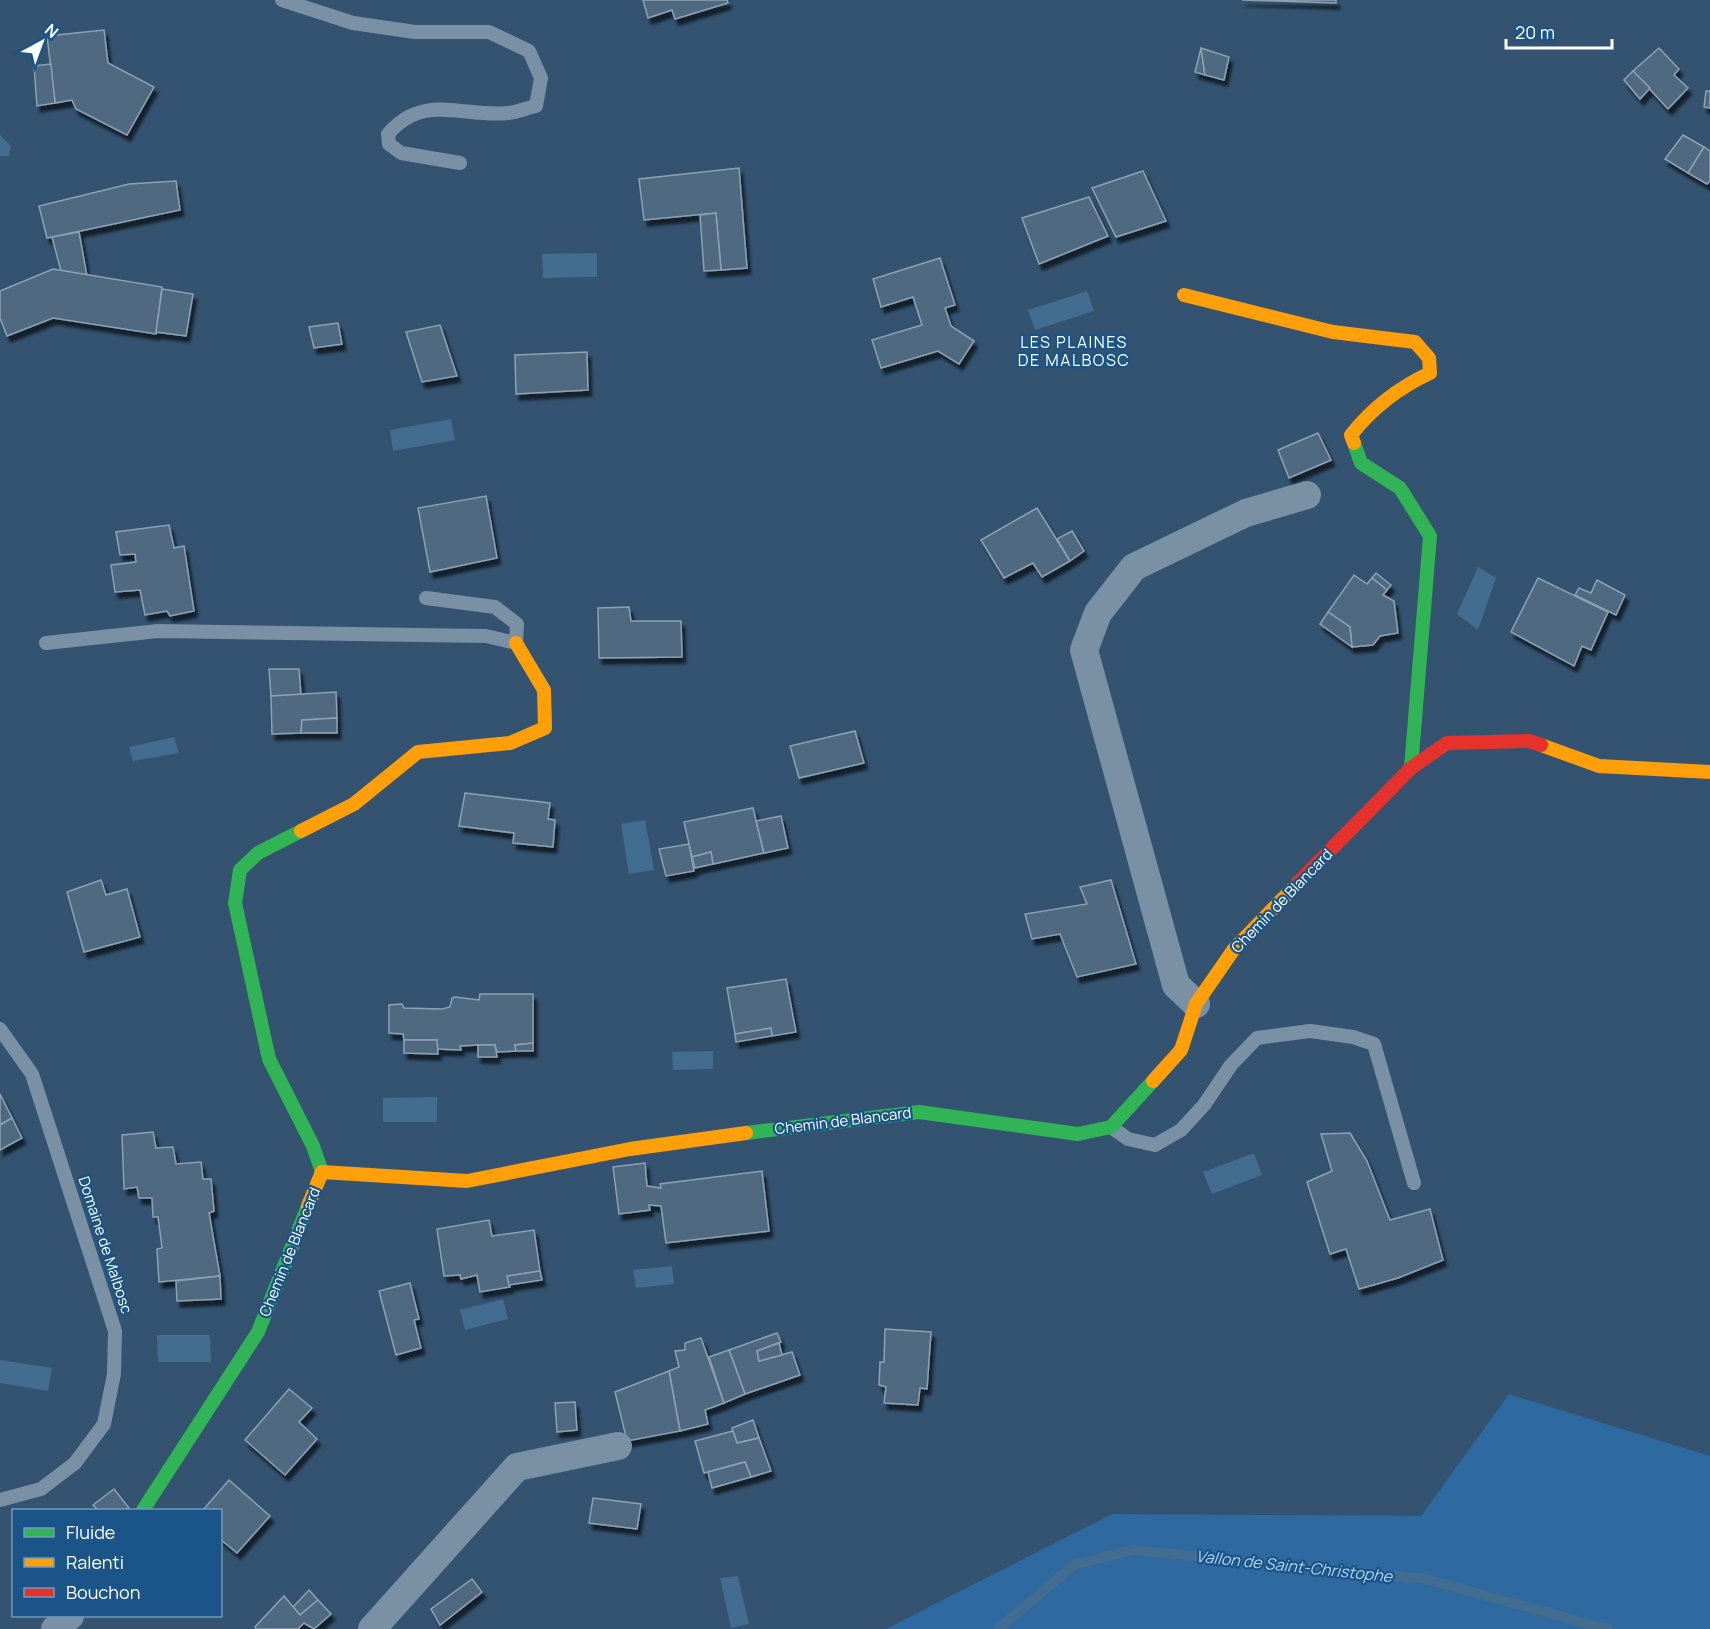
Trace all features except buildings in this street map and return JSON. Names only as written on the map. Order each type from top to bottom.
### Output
[{"type":"street","points":[[1184,295],[1333,332],[1415,342],[1429,358],[1430,373],[1401,385],[1366,416],[1351,435],[1361,463],[1400,488],[1430,536],[1411,768]]},
{"type":"street","points":[[1196,1004],[1176,985],[1084,650],[1098,613],[1134,567],[1246,513],[1307,495]]},
{"type":"street","points":[[322,1172],[313,1146],[269,1059],[235,903],[240,870],[258,852],[354,804],[418,752],[510,743],[545,728],[544,690],[516,643]]},
{"type":"street","name":"Chemin de Blancard","points":[[144,1509],[258,1332],[322,1172],[467,1181],[630,1149],[839,1120],[919,1112],[1078,1134],[1111,1126],[1181,1050],[1196,1004],[1234,949],[1411,768],[1447,743],[1529,741],[1599,766],[1710,772]]},
{"type":"street","points":[[372,1629],[517,1467],[618,1446]]},
{"type":"street","points":[[55,1629],[69,1617]]},
{"type":"lane","points":[[282,0],[353,23],[416,32],[489,32],[528,51],[541,78],[536,106],[508,113],[436,109],[401,119],[388,134],[389,144],[401,153],[460,163]]},
{"type":"lane","points":[[46,643],[158,631],[486,636],[516,643],[516,624],[495,608],[426,598]]},
{"type":"lane","name":"Domaine de Malbosc","points":[[0,1029],[32,1074],[115,1331],[114,1374],[104,1424],[75,1463],[41,1489],[0,1500]]},
{"type":"lane","points":[[1111,1126],[1128,1139],[1155,1145],[1182,1130],[1204,1105],[1231,1065],[1257,1038],[1310,1031],[1353,1037],[1374,1044],[1414,1183]]},
{"type":"shaded area","points":[[0,135],[11,146],[9,156],[0,156]]},
{"type":"shaded area","points":[[597,253],[597,277],[543,278],[542,254]]},
{"type":"shaded area","points":[[1087,291],[1094,311],[1035,330],[1028,310]]},
{"type":"shaded area","points":[[451,419],[455,440],[393,451],[390,430]]},
{"type":"shaded area","points":[[1478,567],[1496,578],[1478,630],[1457,614]]},
{"type":"shaded area","points":[[174,737],[179,753],[133,761],[129,747]]},
{"type":"shaded area","points":[[645,820],[654,870],[629,874],[621,824]]},
{"type":"shaded area","points":[[713,1051],[713,1069],[673,1070],[672,1052]]},
{"type":"shaded area","points":[[437,1097],[437,1122],[383,1122],[383,1098]]},
{"type":"shaded area","points":[[1254,1153],[1262,1175],[1212,1194],[1203,1172]]},
{"type":"shaded area","points":[[672,1266],[674,1284],[636,1288],[633,1270]]},
{"type":"shaded area","points":[[503,1299],[508,1319],[465,1330],[460,1310]]},
{"type":"shaded area","points":[[157,1335],[210,1335],[211,1362],[158,1362]]},
{"type":"shaded area","points":[[0,1360],[52,1368],[48,1391],[0,1383]]},
{"type":"shaded area","points":[[1509,1394],[1710,1456],[1710,1629],[886,1629],[1112,1514],[1421,1516]]},
{"type":"shaded area","points":[[738,1576],[749,1624],[731,1628],[720,1578]]},
{"type":"waterway","name":"Vallon de Saint-Christophe","points":[[998,1629],[1074,1565],[1133,1550],[1425,1579],[1608,1629]]},
{"type":"traffic: fast","points":[[1354,443],[1361,463],[1400,488],[1430,536],[1411,768]]},
{"type":"traffic: fast","points":[[301,831],[258,853],[240,870],[235,903],[269,1059],[313,1146],[322,1172]]},
{"type":"traffic: fast","points":[[746,1133],[919,1112],[1078,1134],[1111,1127],[1153,1081]]},
{"type":"traffic: fast","points":[[144,1509],[258,1332],[308,1206]]},
{"type":"traffic: slow","points":[[1184,295],[1333,332],[1415,342],[1429,358],[1430,373],[1407,385],[1377,407],[1351,435],[1354,443]]},
{"type":"traffic: slow","points":[[301,831],[354,804],[418,752],[510,743],[545,728],[544,690],[516,643]]},
{"type":"traffic: slow","points":[[1541,745],[1599,766],[1710,772]]},
{"type":"traffic: slow","points":[[1153,1081],[1181,1050],[1196,1004],[1234,949],[1298,883]]},
{"type":"traffic: slow","points":[[308,1206],[322,1172],[467,1181],[630,1149],[746,1133]]},
{"type":"traffic: jam","points":[[1298,883],[1411,768],[1447,743],[1529,741],[1541,745]]},
{"type":"district","name":"LES PLAINES DE MALBOSC","points":[[1074,351]]}]
